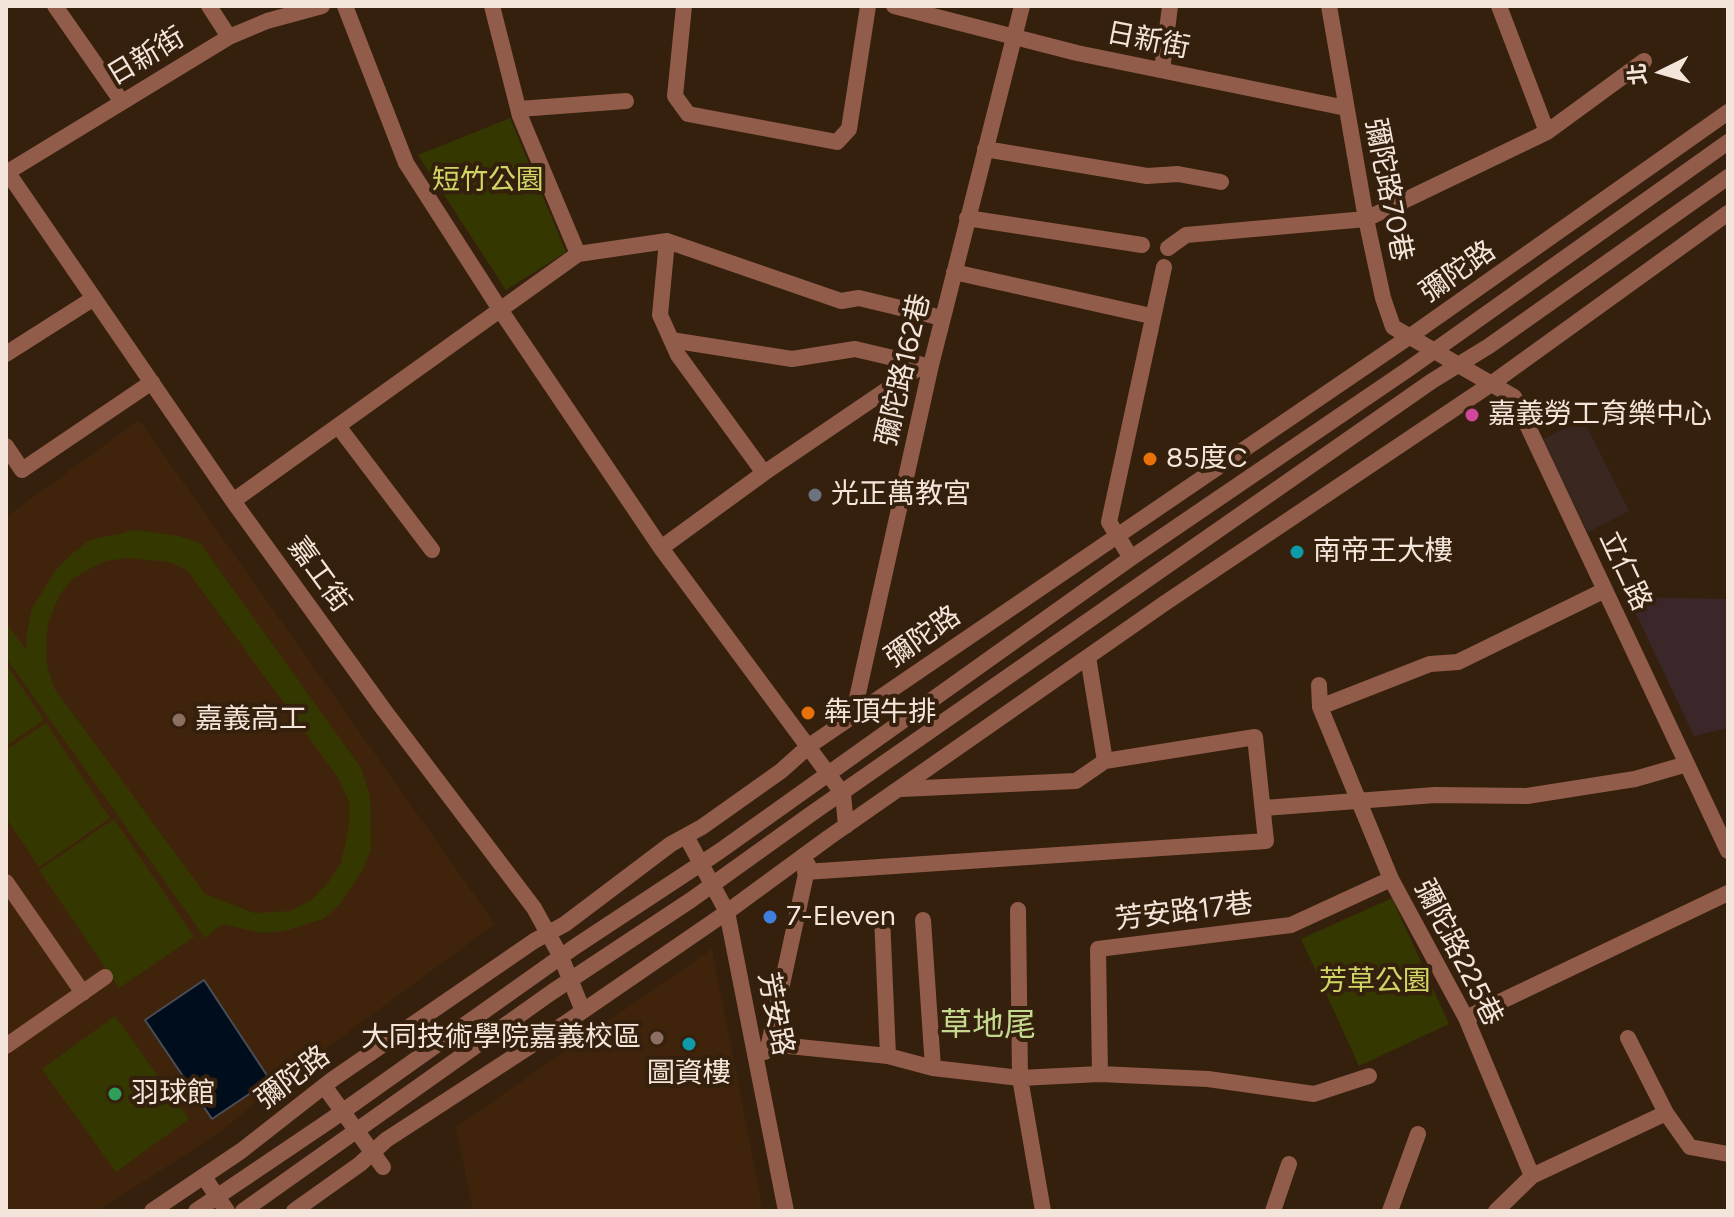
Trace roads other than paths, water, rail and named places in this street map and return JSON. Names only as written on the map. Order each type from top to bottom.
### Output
[{"type":"street","points":[[55,6],[122,102]]},
{"type":"street","points":[[209,6],[229,37]]},
{"type":"street","name":"日新街","points":[[7,172],[229,37],[267,21],[322,6]]},
{"type":"street","points":[[345,6],[406,163],[501,311],[661,548],[843,794],[846,826]]},
{"type":"street","points":[[492,6],[519,109],[578,254]]},
{"type":"street","points":[[684,6],[675,96],[688,114],[837,142],[849,129],[868,6]]},
{"type":"street","name":"日新街","points":[[894,6],[1077,53],[1346,108]]},
{"type":"street","name":"彌陀路162巷","points":[[853,716],[927,365],[942,318],[1022,6]]},
{"type":"street","points":[[1162,70],[1170,6]]},
{"type":"street","name":"彌陀路70巷","points":[[1329,6],[1383,298],[1393,327],[1434,351]]},
{"type":"street","points":[[1499,6],[1547,132]]},
{"type":"street","points":[[1168,248],[1186,235],[1366,219],[1547,132],[1644,61]]},
{"type":"street","points":[[519,109],[626,101]]},
{"type":"street","name":"彌陀路","points":[[152,1211],[204,1177],[324,1086],[781,771],[809,746],[1113,529],[1409,337],[1728,112]]},
{"type":"street","points":[[1707,128],[1726,147]]},
{"type":"street","name":"彌陀路","points":[[196,1211],[700,864],[1131,558],[1726,147]]},
{"type":"street","points":[[985,149],[1147,176],[1178,174],[1221,182]]},
{"type":"street","name":"嘉工街","points":[[7,172],[233,501],[384,710],[534,908],[561,957],[583,1011]]},
{"type":"street","points":[[243,1211],[570,980],[843,794],[1728,177]]},
{"type":"street","points":[[294,1211],[386,1140],[727,912],[1165,603],[1491,384],[1728,213]]},
{"type":"street","points":[[967,218],[1142,245]]},
{"type":"street","points":[[667,241],[660,315],[678,355],[764,473]]},
{"type":"street","points":[[233,501],[578,254],[667,241],[841,301],[859,298],[942,318]]},
{"type":"street","points":[[1131,558],[1113,529],[1151,316],[1164,267]]},
{"type":"street","points":[[954,272],[1151,316]]},
{"type":"street","points":[[6,354],[94,298]]},
{"type":"street","points":[[671,340],[792,359],[855,349],[927,365]]},
{"type":"street","name":"立仁路","points":[[1434,351],[1514,397],[1728,851]]},
{"type":"street","points":[[661,548],[764,473],[927,365]]},
{"type":"street","points":[[6,446],[22,470],[152,382]]},
{"type":"street","points":[[338,426],[432,550]]},
{"type":"street","points":[[1149,580],[1165,603]]},
{"type":"street","points":[[1320,707],[1430,664],[1458,662],[1605,590]]},
{"type":"street","points":[[1088,657],[1105,761]]},
{"type":"street","name":"彌陀路225巷","points":[[1319,685],[1320,707],[1391,879],[1466,1018],[1532,1176]]},
{"type":"street","points":[[805,872],[1266,841],[1255,737],[1105,761],[1076,781],[900,789]]},
{"type":"street","points":[[1264,808],[1435,795],[1527,796],[1635,779],[1687,764]]},
{"type":"street","name":"芳安路","points":[[686,836],[727,912],[786,1211]]},
{"type":"street","points":[[759,1067],[769,1044],[807,865],[828,838]]},
{"type":"street","name":"芳安路17巷","points":[[1100,1074],[1098,949],[1291,925],[1391,879]]},
{"type":"street","points":[[6,882],[83,993]]},
{"type":"street","points":[[1466,1018],[1728,893]]},
{"type":"street","points":[[1018,910],[1020,1078],[1043,1211]]},
{"type":"street","points":[[882,916],[888,1056]]},
{"type":"street","points":[[923,920],[933,1068]]},
{"type":"street","points":[[6,1046],[105,977]]},
{"type":"street","points":[[1628,1038],[1666,1113],[1690,1147],[1728,1154]]},
{"type":"street","points":[[769,1044],[888,1056],[933,1068],[1020,1078],[1100,1074],[1208,1079],[1314,1094],[1369,1076]]},
{"type":"street","points":[[324,1086],[383,1167]]},
{"type":"street","points":[[1496,1211],[1532,1176],[1666,1113]]},
{"type":"street","points":[[1390,1211],[1418,1134]]},
{"type":"street","points":[[1273,1211],[1289,1164]]},
{"type":"street","points":[[204,1177],[227,1211]]},
{"type":"water","points":[[204,980],[270,1080],[212,1119],[145,1020]]},
{"type":"place","name":"嘉義勞工育樂中心","points":[[1472,415]]},
{"type":"place","name":"85度C","points":[[1150,459]]},
{"type":"place","name":"光正萬教宮","points":[[815,495]]},
{"type":"place","name":"南帝王大樓","points":[[1297,552]]},
{"type":"place","name":"犇頂牛排","points":[[808,713]]},
{"type":"place","name":"嘉義高工","points":[[179,720]]},
{"type":"place","name":"7-Eleven","points":[[770,917]]},
{"type":"place","name":"大同技術學院嘉義校區","points":[[657,1038]]},
{"type":"place","name":"圖資樓","points":[[689,1044]]},
{"type":"place","name":"羽球館","points":[[115,1094]]},
{"type":"district","name":"草地尾","points":[[988,1026]]},
{"type":"park label","name":"短竹公園","points":[[488,181]]},
{"type":"park label","name":"芳草公園","points":[[1375,982]]}]
